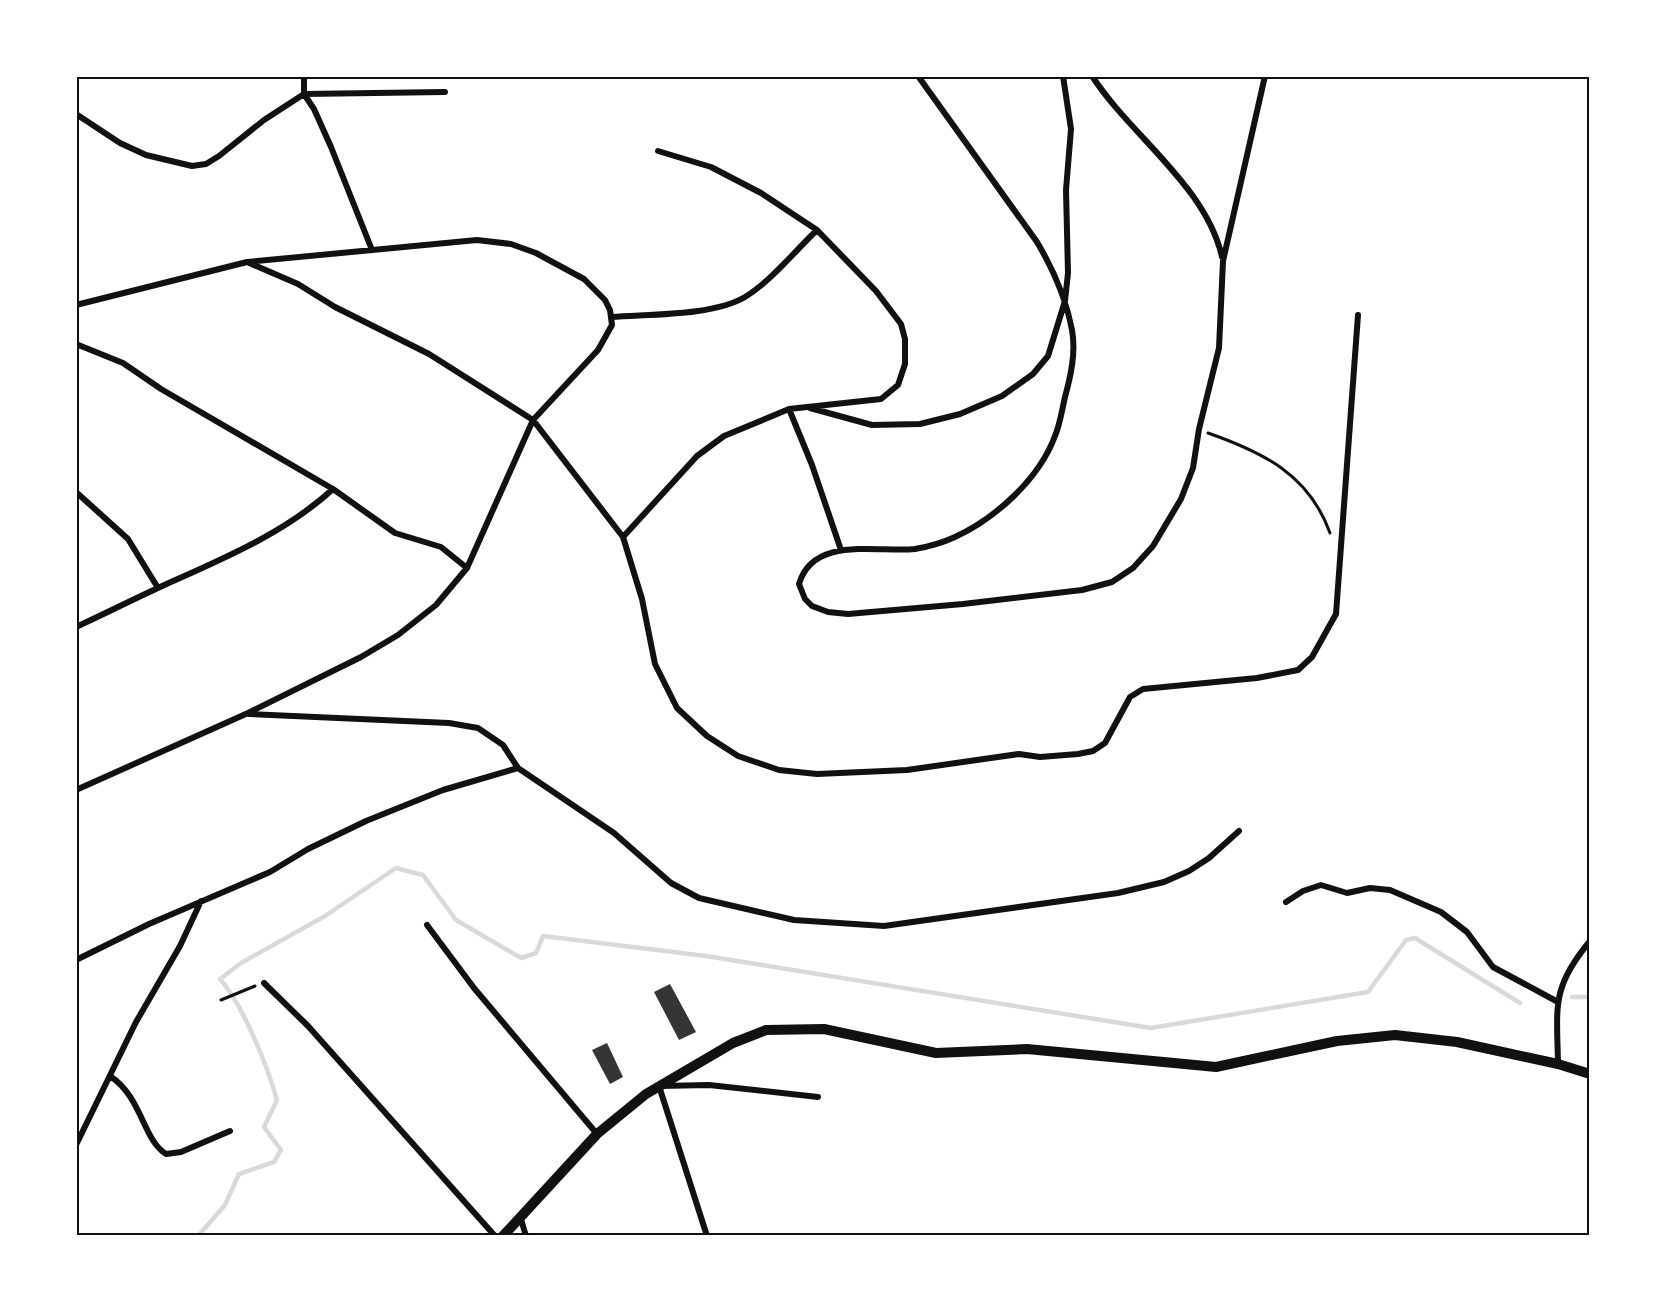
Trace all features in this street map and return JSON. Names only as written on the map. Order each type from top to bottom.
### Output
[{"type":"street","points":[[304,76],[304,94],[314,109],[331,147],[372,250]]},
{"type":"street","points":[[918,76],[1037,242],[1051,267],[1065,302],[1072,331],[1074,354],[1070,379],[1055,437],[1041,463],[1021,489],[986,518],[954,538],[916,549],[841,550],[818,559],[801,577],[799,584],[805,599],[812,606],[828,612],[871,612],[1082,590],[1112,582],[1133,568],[1153,546],[1181,499],[1193,468],[1198,429],[1219,348],[1223,261],[1265,76]]},
{"type":"street","points":[[804,407],[872,425],[920,424],[960,414],[1002,396],[1033,374],[1048,356],[1065,302],[1068,273],[1066,190],[1071,129],[1063,76]]},
{"type":"street","points":[[1092,76],[1194,198],[1213,226],[1223,261]]},
{"type":"street","points":[[76,114],[120,143],[146,155],[192,166],[206,164],[219,156],[264,120],[304,94],[445,92]]},
{"type":"street","points":[[623,537],[697,456],[724,436],[789,409],[881,399],[898,385],[905,364],[905,339],[902,324],[876,291],[817,230],[760,194],[711,167],[658,151]]},
{"type":"street","points":[[612,317],[715,307],[745,297],[817,230]]},
{"type":"street","points":[[76,305],[247,262],[477,240],[511,244],[536,253],[584,279],[605,300],[612,317],[612,325],[598,350],[533,420],[467,568],[436,605],[398,636],[362,657],[248,714],[76,789]]},
{"type":"street","points":[[247,262],[298,284],[335,307],[429,354],[533,420],[623,537],[642,599],[655,664],[677,708],[707,736],[738,756],[779,770],[817,774],[907,770],[1019,754],[1040,757],[1093,751],[1105,743],[1130,697],[1143,689],[1257,678],[1298,670],[1312,657],[1336,614],[1358,315]]},
{"type":"street","points":[[76,344],[123,363],[161,389],[333,489],[395,533],[441,547],[467,568]]},
{"type":"street","points":[[789,409],[812,465],[841,550]]},
{"type":"street","points":[[76,627],[211,565],[271,533],[311,509],[333,489]]},
{"type":"street","points":[[76,492],[128,539],[158,588]]},
{"type":"street","points":[[248,714],[449,723],[478,728],[503,745],[518,768],[614,833],[670,883],[699,898],[794,920],[884,926],[1118,892],[1164,882],[1190,871],[1209,858],[1239,831]]},
{"type":"street","points":[[76,960],[201,901],[270,872],[308,849],[366,820],[443,790],[518,768]]},
{"type":"street","points":[[1286,902],[1303,891],[1321,885],[1347,893],[1370,888],[1390,890],[1441,912],[1467,932],[1493,967],[1530,989],[1558,1002]]},
{"type":"street","points":[[76,1145],[201,901]]},
{"type":"street","points":[[427,925],[474,988],[597,1134]]},
{"type":"street","points":[[1558,1064],[1559,990],[1565,976],[1590,940]]},
{"type":"street","points":[[264,983],[308,1026],[495,1236]]},
{"type":"street","points":[[503,1236],[519,1215],[597,1134],[658,1086],[733,1042],[766,1030],[824,1029],[936,1053],[1027,1049],[1216,1067],[1337,1041],[1395,1035],[1456,1042],[1558,1064],[1590,1074]]},
{"type":"street","points":[[110,1076],[122,1084],[132,1096],[156,1144],[166,1154],[181,1152],[230,1131]]},
{"type":"street","points":[[658,1086],[709,1085],[818,1097]]},
{"type":"street","points":[[658,1086],[707,1236]]},
{"type":"street","points":[[519,1215],[526,1236]]},
{"type":"path","points":[[1198,429],[1275,461],[1305,491],[1326,521],[1339,557]]},
{"type":"path","points":[[221,1000],[246,989]]},
{"type":"building","points":[[670,984],[696,1032],[679,1040],[654,992]]},
{"type":"building","points":[[607,1043],[623,1077],[610,1084],[592,1050]]},
{"type":"waterway","points":[[198,1236],[225,1205],[239,1174],[274,1162],[281,1150],[264,1127],[277,1100],[267,1070],[246,1019],[220,979],[241,963],[325,916],[396,868],[423,875],[456,920],[521,958],[536,953],[543,936],[706,956],[1151,1028],[1368,992],[1406,940],[1415,938],[1520,1003]]},
{"type":"waterway","points":[[1572,997],[1590,997]]}]
